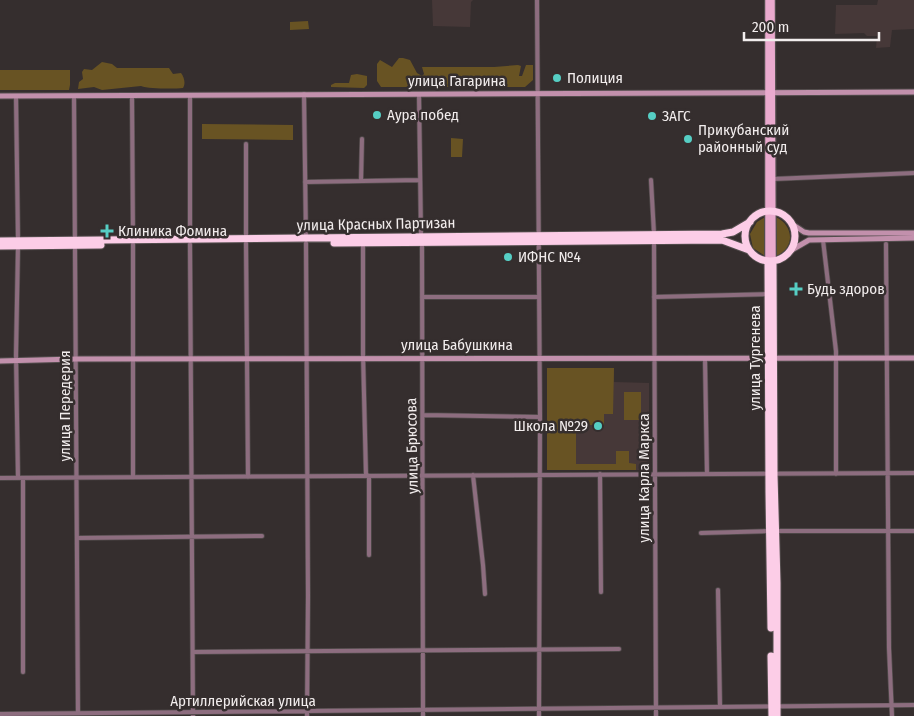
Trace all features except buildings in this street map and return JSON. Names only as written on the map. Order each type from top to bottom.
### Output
[{"type":"highway","name":"улица Красных Партизан","points":[[654,237],[733,232],[761,213],[771,212]]},
{"type":"highway","points":[[771,212],[784,216],[792,224],[795,240],[790,251],[784,257],[771,261]]},
{"type":"highway","points":[[749,250],[745,239],[750,222]]},
{"type":"highway","name":"улица Красных Партизан","points":[[0,246],[18,243],[76,242],[654,237],[722,240],[749,250],[758,258],[771,261]]},
{"type":"highway","name":"улица Красных Партизан","points":[[306,241],[363,242],[421,239]]},
{"type":"highway","name":"улица Красных Партизан","points":[[0,240],[18,243]]},
{"type":"highway","name":"улица Тургенева","points":[[771,261],[769,294],[772,359]]},
{"type":"highway","name":"улица Тургенева","points":[[771,261],[774,706],[772,716]]},
{"type":"highway","name":"улица Тургенева","points":[[774,706],[777,716]]},
{"type":"main road","name":"улица Тургенева","points":[[768,0],[773,178],[771,212]]},
{"type":"main road","name":"улица Тургенева","points":[[771,261],[770,92],[772,0]]},
{"type":"street","points":[[537,0],[540,416],[539,716]]},
{"type":"street","name":"улица Гагарина","points":[[0,96],[914,92]]},
{"type":"street","points":[[304,94],[307,714]]},
{"type":"street","name":"улица Брюсова","points":[[419,94],[423,415],[423,716]]},
{"type":"street","points":[[132,95],[132,477]]},
{"type":"street","points":[[190,95],[193,714]]},
{"type":"street","points":[[16,96],[18,478]]},
{"type":"street","name":"улица Передерия","points":[[74,96],[78,715]]},
{"type":"street","points":[[361,181],[362,139]]},
{"type":"street","points":[[246,144],[248,477]]},
{"type":"street","points":[[773,178],[914,172]]},
{"type":"street","points":[[305,182],[420,180]]},
{"type":"street","name":"улица Карла Маркса","points":[[651,180],[654,237],[656,716]]},
{"type":"street","points":[[792,224],[809,233],[914,233]]},
{"type":"street","points":[[790,251],[804,241],[914,238]]},
{"type":"street","points":[[823,240],[835,359],[836,474]]},
{"type":"street","points":[[363,242],[363,358],[366,474],[369,476],[369,555]]},
{"type":"street","points":[[886,244],[889,648],[892,716]]},
{"type":"street","points":[[654,297],[769,294]]},
{"type":"street","points":[[422,297],[539,297]]},
{"type":"street","name":"улица Бабушкина","points":[[0,361],[539,357],[654,359],[914,358]]},
{"type":"street","points":[[705,359],[707,474]]},
{"type":"street","points":[[423,415],[540,416]]},
{"type":"street","points":[[0,478],[914,473]]},
{"type":"street","points":[[600,474],[601,592]]},
{"type":"street","points":[[473,475],[484,565],[485,594]]},
{"type":"street","points":[[23,478],[23,672]]},
{"type":"street","points":[[701,533],[773,531],[914,532]]},
{"type":"street","points":[[77,538],[262,536]]},
{"type":"street","points":[[718,590],[720,707]]},
{"type":"street","points":[[193,652],[619,649]]},
{"type":"street","name":"Артиллерийская улица","points":[[0,714],[307,714],[423,710],[914,705]]},
{"type":"street","points":[[486,710],[486,716]]},
{"type":"shaded area","points":[[432,0],[473,0],[471,2],[470,27],[433,26]]},
{"type":"shaded area","points":[[878,0],[914,0],[914,29],[892,30],[890,47],[876,48],[877,36],[867,36],[864,33],[835,34],[836,5],[877,5]]},
{"type":"shaded area","points":[[308,21],[309,29],[290,30],[290,22]]},
{"type":"shaded area","points":[[399,58],[410,60],[417,73],[422,76],[424,74],[422,67],[518,65],[521,66],[519,76],[522,76],[526,65],[533,65],[533,80],[525,87],[381,87],[377,81],[377,64],[380,60],[392,67]]},
{"type":"shaded area","points":[[102,62],[112,64],[117,68],[169,68],[173,74],[181,73],[184,86],[183,88],[174,89],[141,86],[102,90],[94,87],[78,89],[79,82],[83,79],[82,72],[84,69],[92,70]]},
{"type":"shaded area","points":[[0,70],[70,70],[69,90],[0,90]]},
{"type":"shaded area","points":[[351,75],[367,76],[367,85],[364,88],[331,87],[335,83],[349,83]]},
{"type":"shaded area","points":[[202,124],[293,125],[293,140],[202,139]]},
{"type":"shaded area","points":[[451,138],[463,139],[462,157],[451,157]]},
{"type":"shaded area","points":[[765,217],[765,256],[753,248],[750,234],[757,222]]},
{"type":"shaded area","points":[[776,217],[786,226],[790,237],[787,247],[777,256]]},
{"type":"shaded area","name":"Школа №29","points":[[547,368],[614,368],[614,382],[649,383],[649,470],[547,470]]},
{"type":"shaded area","points":[[547,368],[614,368],[613,414],[604,414],[604,425],[576,425],[576,464],[616,464],[616,451],[629,451],[629,463],[636,464],[636,470],[547,470]]},
{"type":"shaded area","points":[[624,392],[641,392],[641,420],[624,420]]},
{"type":"place","name":"Полиция","points":[[557,78]]},
{"type":"place","name":"Аура побед","points":[[377,115]]},
{"type":"place","name":"ЗАГС","points":[[652,116]]},
{"type":"place","name":"Прикубанский районный суд","points":[[688,139]]},
{"type":"place","name":"Клиника Фомина","points":[[107,231]]},
{"type":"place","name":"ИФНС №4","points":[[508,257]]},
{"type":"place","name":"Будь здоров","points":[[796,289]]},
{"type":"place","name":"Школа №29","points":[[598,426]]}]
